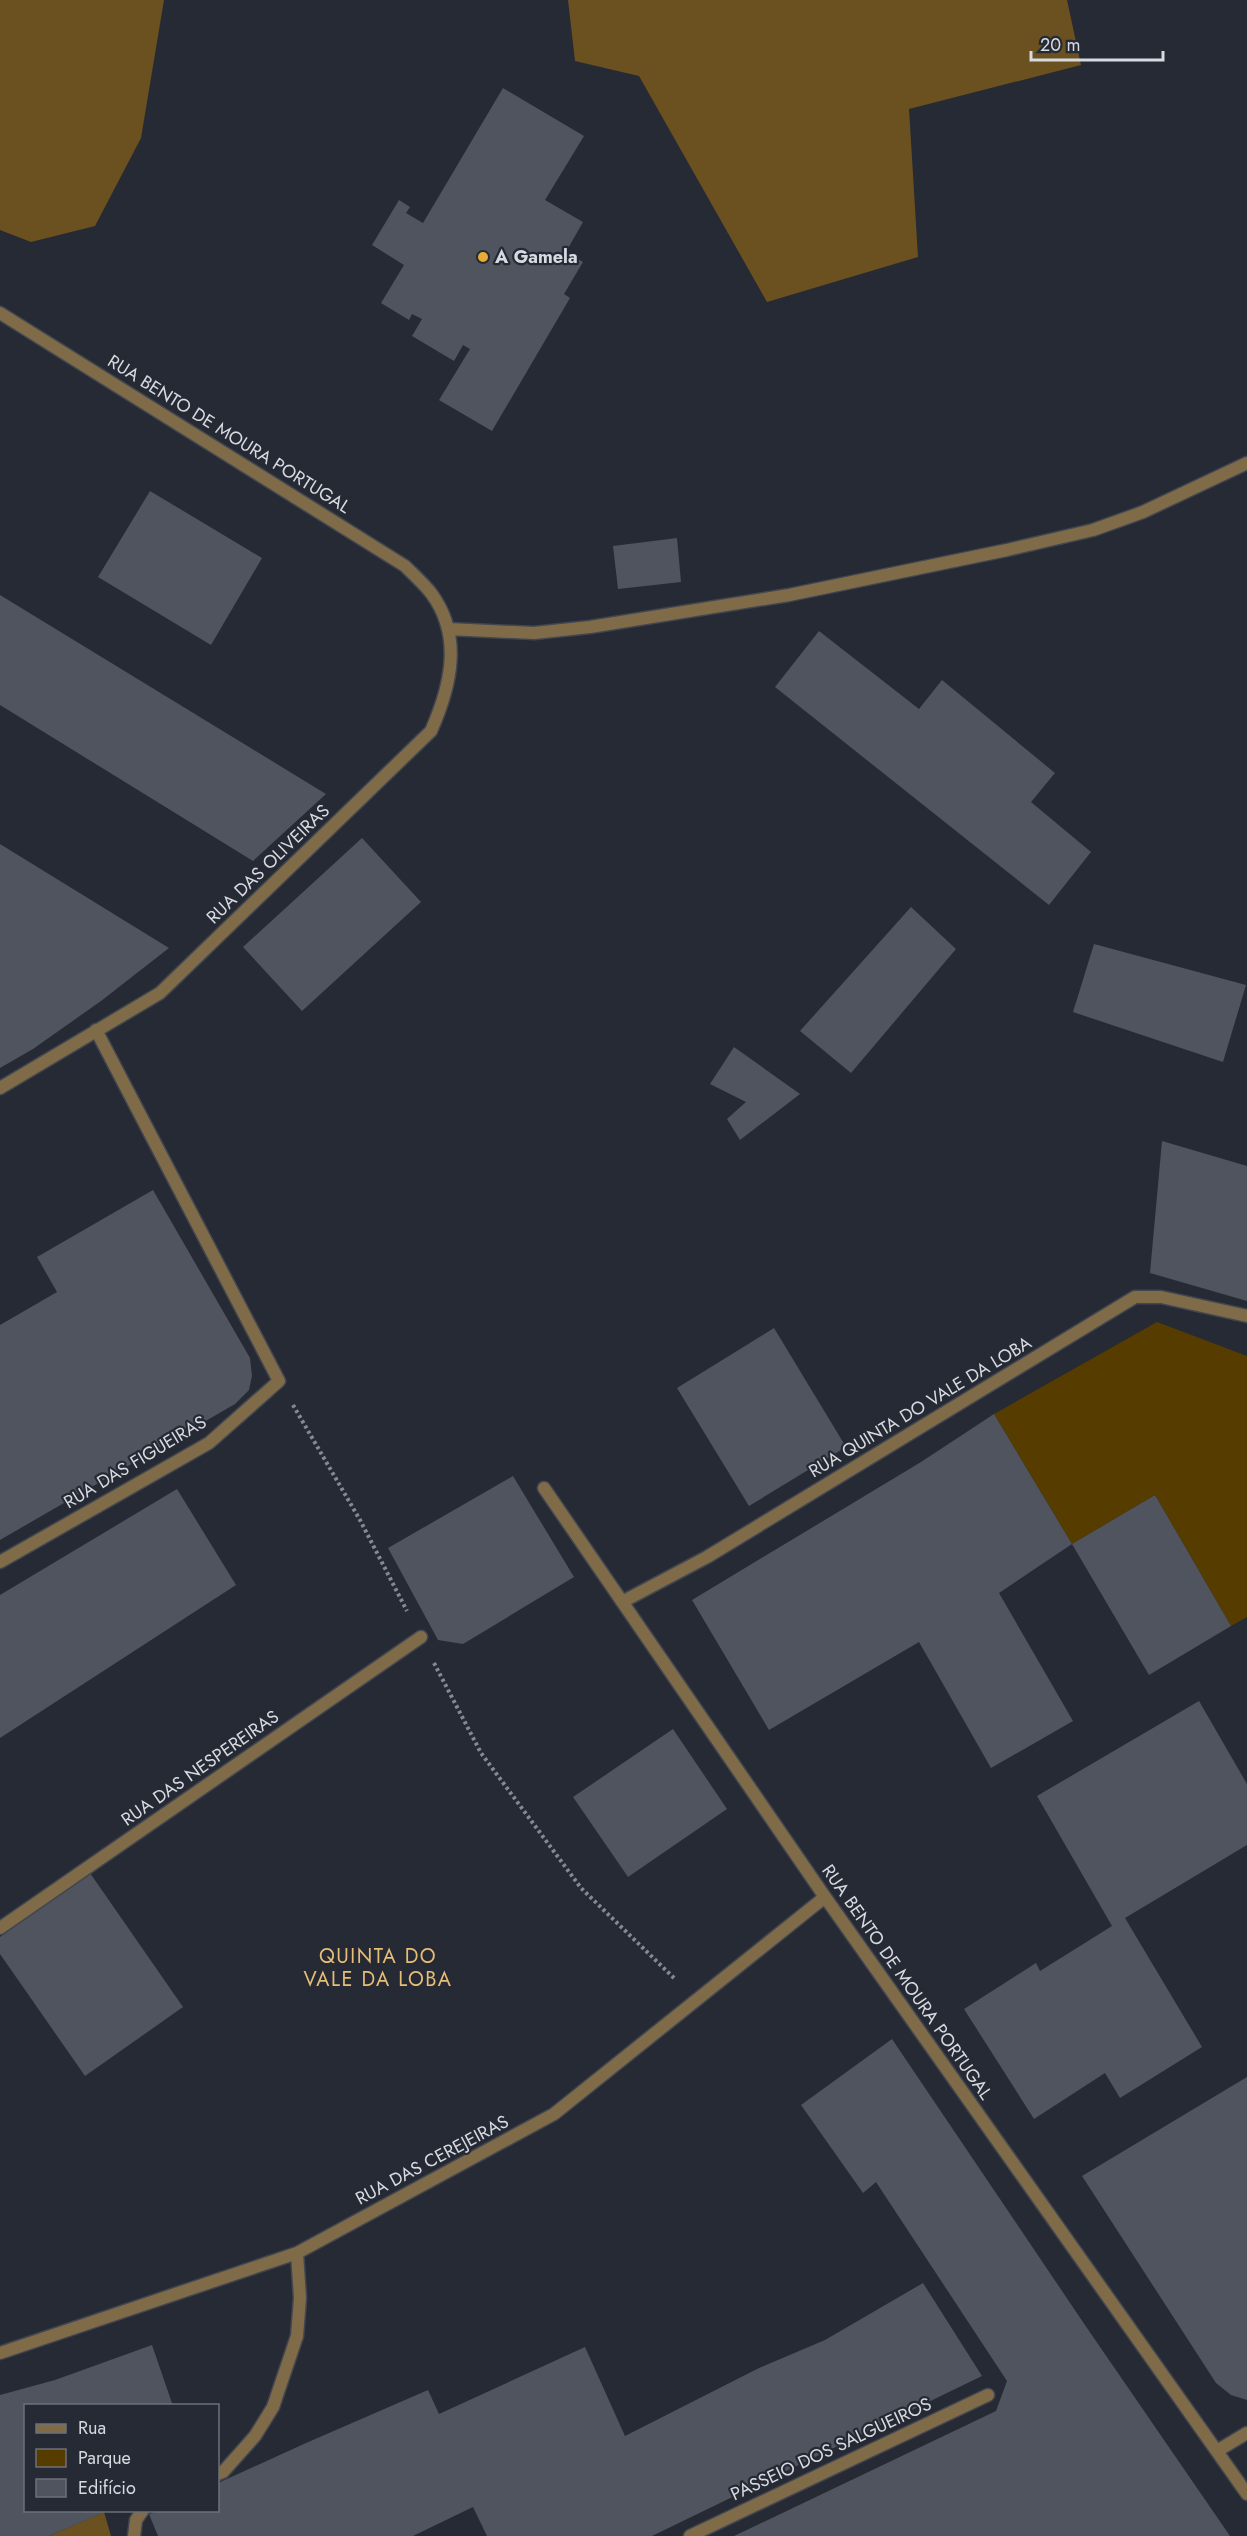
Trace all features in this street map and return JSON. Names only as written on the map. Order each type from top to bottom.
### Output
[{"type":"street","name":"RUA BENTO DE MOURA PORTUGAL","points":[[0,314],[405,566],[432,594]]},
{"type":"street","points":[[448,629],[534,633],[590,627],[789,595],[961,560],[1093,530],[1143,512],[1247,463]]},
{"type":"street","name":"RUA DAS OLIVEIRAS","points":[[0,1088],[160,993],[431,731],[444,701],[452,665],[448,629],[432,594]]},
{"type":"street","points":[[96,1030],[279,1381]]},
{"type":"street","name":"RUA QUINTA DO VALE DA LOBA","points":[[622,1602],[707,1557],[1136,1297],[1161,1297],[1247,1316]]},
{"type":"street","name":"RUA DAS FIGUEIRAS","points":[[0,1562],[209,1443],[279,1381]]},
{"type":"street","name":"RUA BENTO DE MOURA PORTUGAL","points":[[544,1488],[825,1897],[1247,2494]]},
{"type":"street","name":"RUA DAS NESPEREIRAS","points":[[0,1928],[421,1637]]},
{"type":"street","name":"RUA DAS CEREJEIRAS","points":[[0,2353],[297,2253],[554,2114],[825,1897]]},
{"type":"street","points":[[219,2474],[255,2436],[273,2407],[297,2336],[300,2298],[297,2253]]},
{"type":"street","name":"PASSEIO DOS SALGUEIROS","points":[[690,2536],[988,2395]]},
{"type":"street","points":[[1216,2451],[1247,2433]]},
{"type":"street","points":[[134,2536],[136,2520],[142,2512]]},
{"type":"path","points":[[279,1381],[360,1520],[482,1753],[581,1888],[697,2000]]},
{"type":"green space","points":[[1157,1322],[1247,1356],[1247,1617],[1231,1626],[1155,1495],[1072,1544],[994,1414]]},
{"type":"shaded area","points":[[0,0],[164,0],[141,138],[95,226],[31,242],[0,230]]},
{"type":"shaded area","points":[[568,0],[1067,0],[1081,65],[909,109],[918,257],[767,302],[639,76],[575,61]]},
{"type":"shaded area","points":[[104,2512],[111,2536],[49,2536]]},
{"type":"building","name":"A Gamela","points":[[503,88],[584,136],[545,200],[583,222],[566,252],[583,262],[564,294],[570,298],[492,431],[439,400],[470,349],[463,345],[454,361],[412,336],[422,319],[412,314],[409,320],[381,303],[404,265],[372,245],[399,200],[410,207],[406,213],[423,223]]},
{"type":"building","points":[[150,491],[262,558],[211,645],[98,577]]},
{"type":"building","points":[[677,538],[681,582],[618,589],[613,546]]},
{"type":"building","points":[[0,595],[326,794],[253,861],[0,705]]},
{"type":"building","points":[[819,631],[919,709],[942,680],[1055,773],[1031,802],[1091,852],[1049,905],[775,687]]},
{"type":"building","points":[[362,838],[421,902],[302,1011],[243,947]]},
{"type":"building","points":[[0,844],[169,948],[101,1001],[33,1049],[0,1068]]},
{"type":"building","points":[[911,907],[956,949],[851,1073],[800,1031]]},
{"type":"building","points":[[1094,944],[1246,985],[1223,1062],[1073,1012]]},
{"type":"building","points":[[734,1047],[800,1094],[740,1140],[727,1119],[746,1102],[710,1084]]},
{"type":"building","points":[[1162,1141],[1247,1166],[1247,1301],[1150,1273]]},
{"type":"building","points":[[153,1190],[250,1358],[252,1376],[249,1390],[235,1404],[0,1540],[0,1325],[57,1292],[37,1257]]},
{"type":"building","points":[[774,1328],[846,1447],[749,1506],[677,1388]]},
{"type":"building","points":[[994,1414],[1072,1544],[999,1593],[1073,1721],[991,1768],[919,1642],[769,1730],[692,1600],[921,1462]]},
{"type":"building","points":[[513,1476],[574,1577],[463,1644],[438,1640],[388,1548]]},
{"type":"building","points":[[177,1489],[236,1585],[0,1738],[0,1595]]},
{"type":"building","points":[[1155,1495],[1231,1626],[1149,1675],[1072,1544]]},
{"type":"building","points":[[1199,1701],[1247,1784],[1247,1845],[1125,1918],[1202,2047],[1120,2098],[1105,2073],[1034,2119],[964,2009],[1036,1963],[1040,1971],[1112,1926],[1037,1796]]},
{"type":"building","points":[[673,1729],[727,1809],[628,1877],[573,1797]]},
{"type":"building","points":[[90,1873],[183,2007],[85,2076],[0,1954],[0,1937]]},
{"type":"building","points":[[892,2039],[1230,2536],[734,2536],[996,2411],[1007,2381],[876,2182],[863,2193],[801,2105]]},
{"type":"building","points":[[1247,2077],[1247,2400],[1231,2395],[1216,2383],[1082,2176]]},
{"type":"building","points":[[923,2283],[982,2376],[652,2536],[487,2536],[473,2507],[413,2536],[158,2536],[149,2514],[154,2512],[219,2512],[219,2483],[306,2443],[428,2390],[439,2414],[585,2347],[625,2436],[759,2368],[825,2340]]},
{"type":"building","points":[[152,2345],[172,2404],[24,2404],[24,2512],[105,2512],[49,2536],[0,2536],[0,2395],[55,2380]]},
{"type":"place","name":"A Gamela","points":[[483,257]]},
{"type":"district","name":"QUINTA DO VALE DA LOBA","points":[[378,1968]]}]
